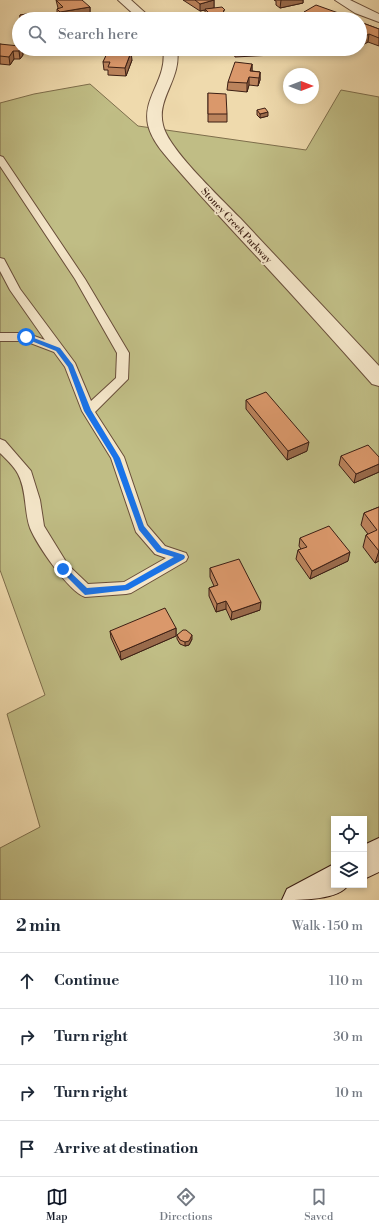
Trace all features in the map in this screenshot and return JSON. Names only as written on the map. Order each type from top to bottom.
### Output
[{"type":"street","points":[[124,0],[135,12]]},
{"type":"street","points":[[341,0],[364,12]]},
{"type":"street","points":[[367,13],[379,18]]},
{"type":"street","name":"Stoney Creek Parkway","points":[[171,56],[172,63],[169,74],[156,102],[154,114],[155,124],[162,142],[194,179],[379,379]]},
{"type":"street","points":[[367,861],[379,854]]},
{"type":"street","points":[[298,900],[331,882]]},
{"type":"lane","points":[[0,159],[80,279],[123,353],[122,379],[88,411]]},
{"type":"lane","points":[[0,261],[16,290],[71,366],[88,411],[117,458],[141,528],[160,550],[181,557],[126,588],[85,591],[63,569],[37,526],[24,471],[0,444]]},
{"type":"lane","points":[[0,337],[26,337],[58,349]]},
{"type":"shaded area","points":[[90,84],[138,126],[306,150],[341,90],[379,97],[379,855],[367,861],[367,816],[331,816],[331,883],[300,900],[0,900],[0,848],[40,827],[7,714],[45,695],[0,570],[0,103],[34,94]]},
{"type":"building","points":[[56,0],[82,0],[90,7],[60,12],[57,9],[63,7]]},
{"type":"building","points":[[195,0],[214,0],[200,4]]},
{"type":"building","points":[[316,5],[336,12],[304,12]]},
{"type":"building","points":[[222,7],[225,10],[223,11],[224,12],[208,12],[205,9]]},
{"type":"building","points":[[367,25],[379,29],[379,38],[369,34],[367,35]]},
{"type":"building","points":[[0,44],[12,45],[12,52],[9,57],[0,56]]},
{"type":"building","points":[[106,56],[130,56],[125,68],[108,67],[110,62],[103,62]]},
{"type":"building","points":[[235,62],[252,64],[250,71],[260,72],[259,78],[249,77],[247,83],[228,82]]},
{"type":"building","points":[[208,93],[226,94],[227,114],[208,114]]},
{"type":"building","points":[[265,108],[268,112],[260,114],[257,110]]},
{"type":"building","points":[[266,392],[309,442],[288,451],[246,400]]},
{"type":"building","points":[[368,445],[379,457],[379,464],[356,474],[341,456]]},
{"type":"building","points":[[379,507],[379,551],[366,535],[377,530],[364,513]]},
{"type":"building","points":[[329,526],[350,552],[312,571],[298,550],[307,547],[300,538]]},
{"type":"building","points":[[239,559],[261,602],[232,612],[226,601],[217,604],[209,588],[218,585],[210,568]]},
{"type":"building","points":[[165,608],[176,628],[120,652],[110,631]]},
{"type":"building","points":[[183,630],[186,630],[192,635],[189,641],[185,642],[180,640],[177,635]]},
{"type":"route","points":[[26,337],[58,349],[71,366],[88,411],[117,458],[141,528],[160,550],[181,557],[126,588],[85,591],[63,569]]}]
